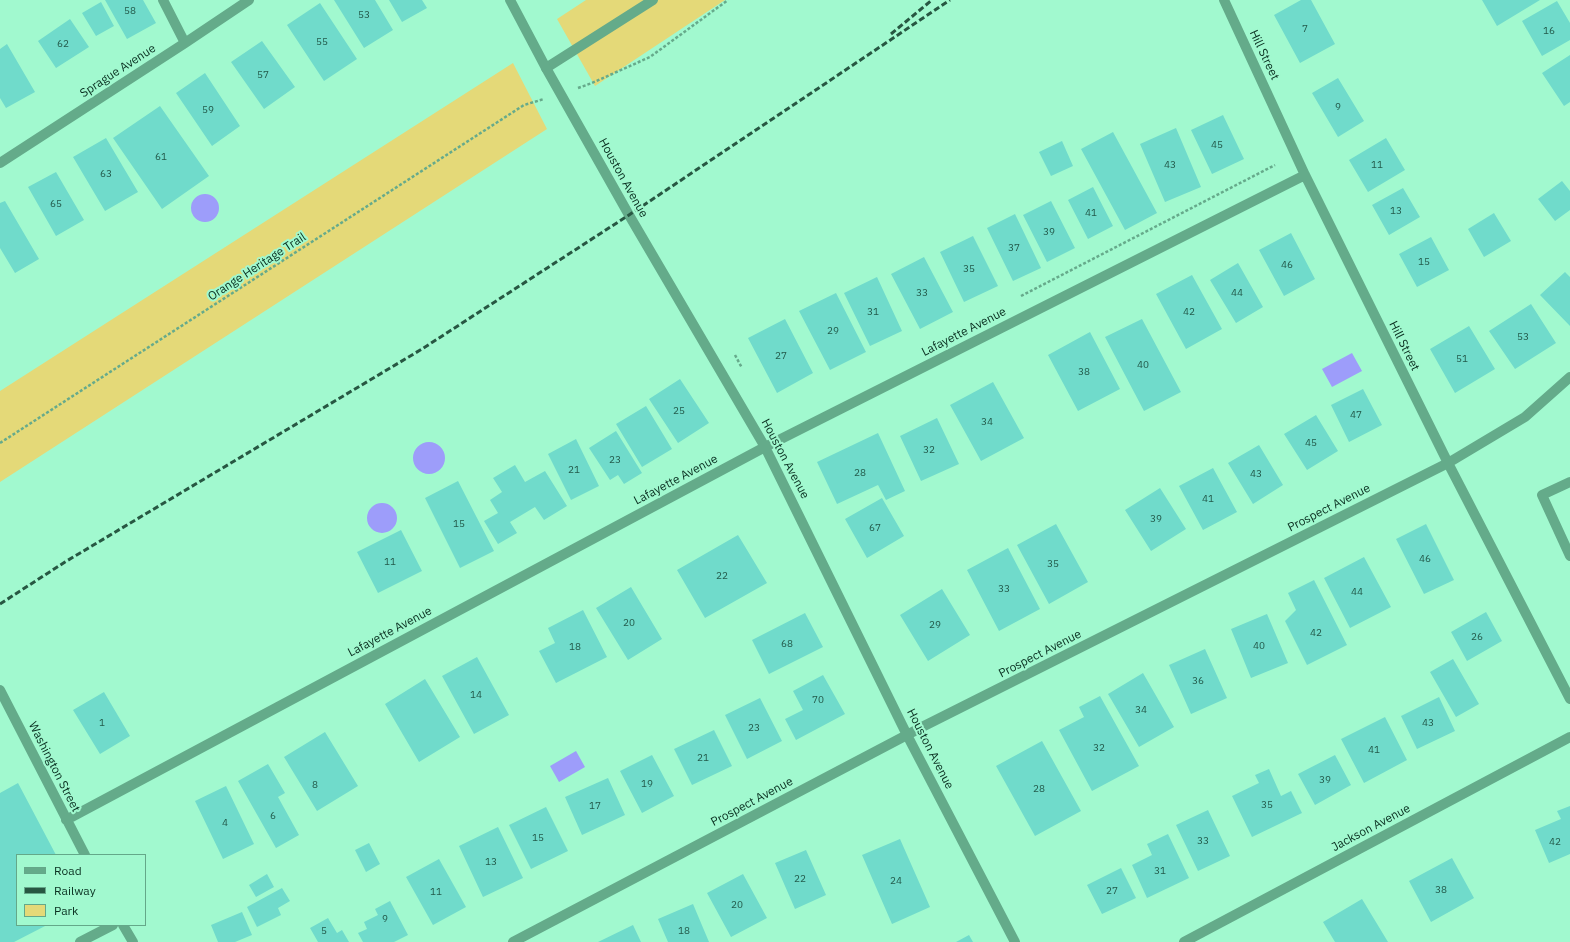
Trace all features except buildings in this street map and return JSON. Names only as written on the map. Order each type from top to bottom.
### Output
[{"type":"street","points":[[163,0],[185,43]]},
{"type":"street","name":"Sprague Avenue","points":[[0,163],[249,0]]},
{"type":"street","name":"Houston Avenue","points":[[510,0],[546,68],[629,215],[765,447],[908,735],[1015,942]]},
{"type":"street","points":[[546,68],[653,0]]},
{"type":"street","name":"Hill Street","points":[[1224,0],[1305,175],[1448,463],[1570,699]]},
{"type":"street","name":"Lafayette Avenue","points":[[66,820],[765,447],[1305,175]]},
{"type":"street","name":"Prospect Avenue","points":[[513,942],[908,735],[1448,463],[1525,417],[1570,377]]},
{"type":"street","points":[[1570,482],[1542,496],[1570,556]]},
{"type":"street","name":"Washington Street","points":[[0,690],[84,854]]},
{"type":"street","name":"Jackson Avenue","points":[[1184,942],[1570,737]]},
{"type":"street","points":[[80,942],[111,926]]},
{"type":"street","points":[[124,926],[133,942]]},
{"type":"path","points":[[592,84],[650,57],[728,0]]},
{"type":"path","name":"Orange Heritage Trail","points":[[0,443],[524,106]]},
{"type":"path","points":[[1020,296],[1275,165]]},
{"type":"path","points":[[735,355],[742,369]]},
{"type":"green space","points":[[586,0],[725,0],[595,86],[557,19]]},
{"type":"green space","points":[[513,63],[547,129],[0,482],[0,391]]},
{"type":"shaded area","points":[[205,194],[215,198],[219,208],[215,218],[205,222],[195,218],[191,208],[195,198]]},
{"type":"shaded area","points":[[1352,353],[1362,371],[1332,387],[1322,369]]},
{"type":"shaded area","points":[[426,442],[432,442],[442,449],[445,458],[444,464],[438,471],[432,474],[426,474],[416,467],[413,461],[413,455],[420,445]]},
{"type":"shaded area","points":[[382,503],[393,507],[397,518],[393,529],[382,533],[371,529],[367,518],[371,507]]},
{"type":"shaded area","points":[[576,751],[585,767],[559,782],[550,766]]},
{"type":"railway","points":[[891,34],[932,0]]},
{"type":"railway","points":[[0,604],[65,562],[422,349],[629,215],[950,0]]}]
